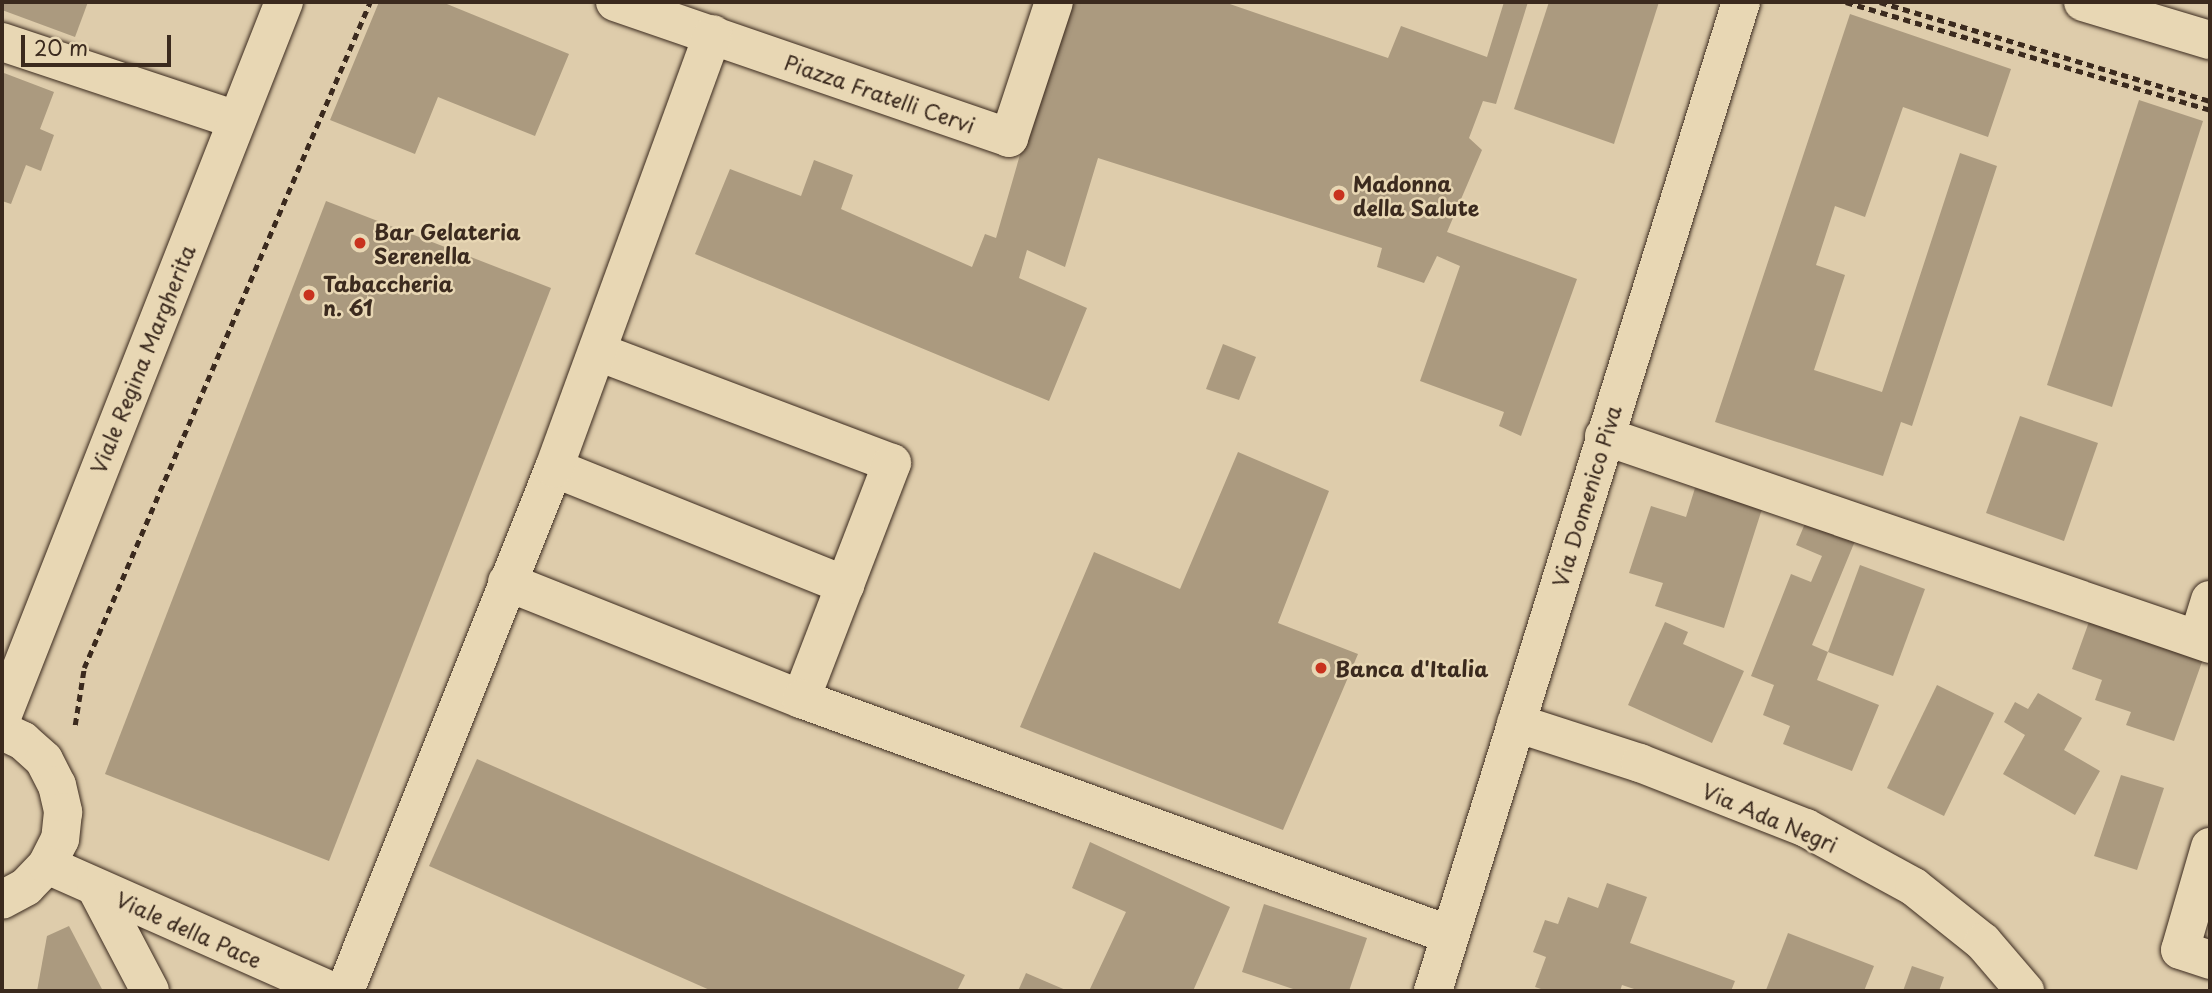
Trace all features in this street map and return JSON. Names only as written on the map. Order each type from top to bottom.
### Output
[{"type":"street","name":"Viale Regina Margherita","points":[[2,717],[284,2]]},
{"type":"street","name":"Piazza Fratelli Cervi","points":[[615,2],[1009,138],[1054,2]]},
{"type":"street","name":"Via Domenico Piva","points":[[1433,991],[1741,2]]},
{"type":"street","points":[[2083,2],[2186,25]]},
{"type":"street","points":[[345,991],[554,468],[713,34]]},
{"type":"street","points":[[2,42],[236,120]]},
{"type":"street","points":[[598,352],[891,463],[801,699]]},
{"type":"street","points":[[1604,436],[2204,641],[2210,600]]},
{"type":"street","points":[[554,468],[845,585]]},
{"type":"street","points":[[507,582],[801,699],[1450,935]]},
{"type":"street","name":"Via Ada Negri","points":[[1516,723],[1640,763],[1806,828],[1914,887],[1983,942],[2025,991]]},
{"type":"street","points":[[2,731],[23,741],[44,760],[57,785],[63,812],[60,839],[47,865],[26,887],[2,900]]},
{"type":"street","points":[[2210,846],[2180,950],[2210,960]]},
{"type":"street","name":"Viale della Pace","points":[[47,865],[332,991]]},
{"type":"street","points":[[96,888],[150,991]]},
{"type":"path","points":[[74,738],[84,668],[370,2]]},
{"type":"path","points":[[1846,2],[2210,110]]},
{"type":"path","points":[[1880,2],[2210,102]]},
{"type":"building","points":[[2,2],[88,2],[75,37],[2,10]]},
{"type":"building","points":[[379,2],[442,2],[569,54],[535,136],[438,97],[415,154],[330,120]]},
{"type":"building","name":"Madonna della Salute","points":[[1064,2],[1224,2],[1388,58],[1401,26],[1487,57],[1504,2],[1528,2],[1496,104],[1483,101],[1469,138],[1482,150],[1447,232],[1577,279],[1521,436],[1499,426],[1504,412],[1420,381],[1460,266],[1437,256],[1424,283],[1377,267],[1382,248],[1098,158],[1065,267],[1027,250],[1019,278],[1087,308],[1049,401],[695,254],[730,169],[801,196],[814,160],[853,175],[841,209],[972,267],[985,234],[996,238]]},
{"type":"building","points":[[1549,2],[1659,2],[1614,144],[1514,109]]},
{"type":"building","points":[[1850,14],[2011,69],[1988,137],[1903,107],[1865,217],[1835,206],[1816,265],[1845,275],[1814,370],[1882,392],[1960,153],[1997,166],[1912,426],[1901,422],[1883,476],[1715,422]]},
{"type":"building","points":[[4,73],[54,92],[40,129],[54,135],[41,171],[26,165],[11,204],[2,201]]},
{"type":"building","points":[[2139,100],[2203,121],[2112,407],[2047,385]]},
{"type":"building","points":[[326,201],[551,288],[329,861],[105,774]]},
{"type":"building","points":[[1223,344],[1256,357],[1239,400],[1206,389]]},
{"type":"building","points":[[2020,416],[2098,443],[2064,541],[1986,513]]},
{"type":"building","points":[[1238,452],[1329,491],[1278,623],[1358,654],[1283,830],[1020,727],[1094,552],[1180,589]]},
{"type":"building","points":[[1695,488],[1762,509],[1724,628],[1655,606],[1663,583],[1629,573],[1651,506],[1686,517]]},
{"type":"building","points":[[1806,521],[1855,541],[1812,645],[1828,652],[1817,680],[1879,705],[1852,771],[1783,744],[1790,726],[1763,715],[1774,685],[1751,676],[1791,574],[1811,582],[1822,556],[1796,545]]},
{"type":"building","points":[[1860,565],[1925,589],[1893,676],[1828,652]]},
{"type":"building","points":[[2090,619],[2203,659],[2174,741],[2126,725],[2131,712],[2095,700],[2102,680],[2072,669]]},
{"type":"building","points":[[1665,622],[1688,632],[1683,644],[1744,671],[1712,743],[1628,705]]},
{"type":"building","points":[[1937,685],[1994,713],[1944,816],[1887,788]]},
{"type":"building","points":[[2038,693],[2082,718],[2064,750],[2100,771],[2075,815],[2003,774],[2025,735],[2004,722],[2015,702],[2028,709]]},
{"type":"building","points":[[477,759],[965,975],[957,991],[712,991],[429,866]]},
{"type":"building","points":[[2121,775],[2164,788],[2137,870],[2094,856]]},
{"type":"building","points":[[1090,842],[1230,907],[1193,991],[1089,991],[1126,912],[1072,888]]},
{"type":"building","points":[[1607,883],[1647,897],[1630,943],[1735,981],[1731,991],[1640,991],[1622,985],[1620,991],[1547,991],[1535,987],[1546,957],[1533,952],[1545,920],[1558,924],[1568,897],[1598,908]]},
{"type":"building","points":[[1264,904],[1367,938],[1349,991],[1299,991],[1242,972]]},
{"type":"building","points":[[69,926],[103,991],[37,991],[47,936]]},
{"type":"building","points":[[1788,933],[1874,966],[1864,991],[1766,990]]},
{"type":"building","points":[[1912,966],[1944,977],[1939,991],[1903,991]]},
{"type":"building","points":[[1026,973],[1068,991],[1018,991]]},
{"type":"place","name":"Madonna della Salute","points":[[1339,195]]},
{"type":"place","name":"Bar Gelateria Serenella","points":[[360,243]]},
{"type":"place","name":"Tabaccheria n. 61","points":[[309,295]]},
{"type":"place","name":"Banca d'Italia","points":[[1321,668]]}]
